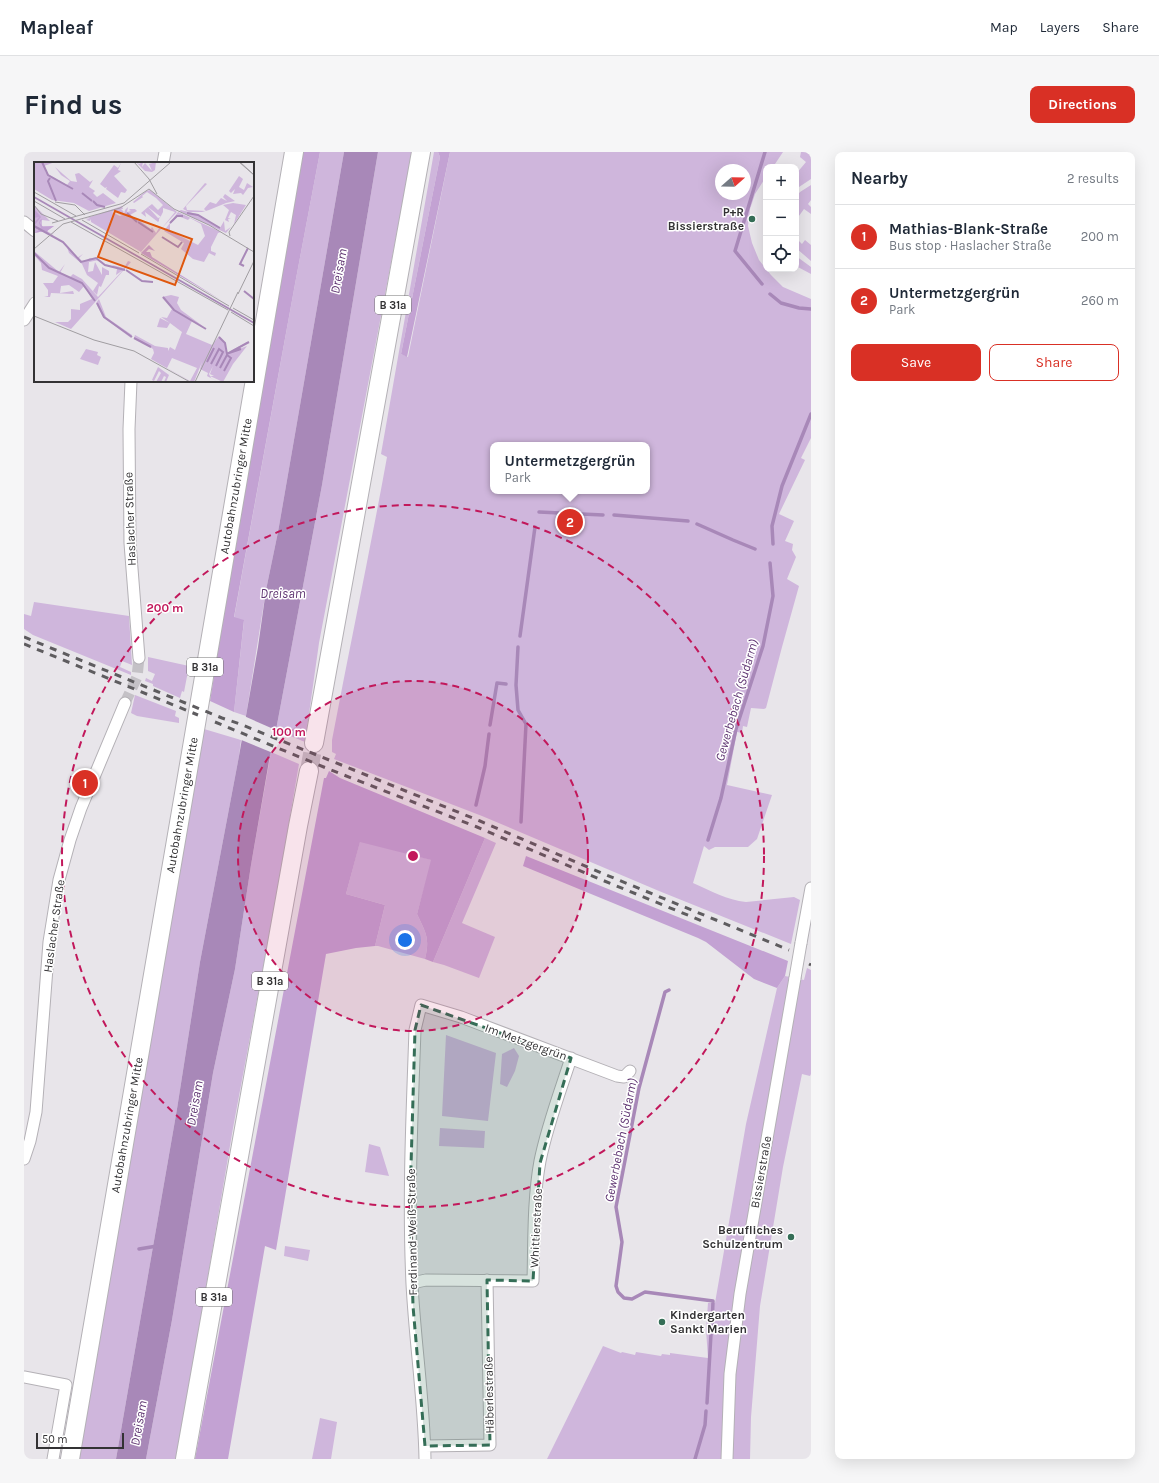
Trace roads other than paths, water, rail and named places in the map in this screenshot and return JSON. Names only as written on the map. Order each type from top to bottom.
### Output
[{"type":"highway","name":"Autobahnzubringer Mitte","points":[[70,1459],[294,152]]},
{"type":"highway","name":"B 31a","points":[[314,743],[420,152]]},
{"type":"highway","name":"B 31a","points":[[185,1459],[309,771]]},
{"type":"street","points":[[163,162],[165,152]]},
{"type":"street","points":[[24,222],[34,230]]},
{"type":"street","points":[[24,320],[34,304]]},
{"type":"street","name":"Haslacher Straße","points":[[132,382],[129,430],[130,543],[139,658]]},
{"type":"street","name":"Haslacher Straße","points":[[24,1159],[27,1139],[36,1112],[49,942],[59,880],[81,808],[125,703]]},
{"type":"street","name":"Bissierstraße","points":[[727,1459],[730,1374],[740,1294],[811,888]]},
{"type":"street","name":"Im Metzgergrün","points":[[420,1005],[461,1017],[617,1076],[624,1077],[630,1071]]},
{"type":"street","name":"Ferdinand-Weiß-Straße","points":[[420,1005],[415,1030],[410,1200],[412,1283],[421,1382],[425,1459]]},
{"type":"street","name":"Whittierstraße","points":[[412,1283],[426,1280],[533,1281],[535,1212],[540,1163],[554,1108],[571,1058]]},
{"type":"street","name":"Häberlestraße","points":[[425,1446],[490,1445],[487,1280]]},
{"type":"street","points":[[24,1377],[66,1385],[53,1459]]},
{"type":"water","name":"Dreisam","points":[[344,152],[378,152],[322,485],[269,761],[235,969],[213,1073],[172,1320],[146,1459],[116,1459],[177,1109],[200,962],[239,756],[258,647],[266,590],[278,532]]},
{"type":"waterway","name":"Gewerbebach (Südarm)","points":[[762,284],[735,251],[765,152]]},
{"type":"waterway","name":"Gewerbebach (Südarm)","points":[[770,294],[781,303],[799,308],[811,309]]},
{"type":"waterway","name":"Gewerbebach (Südarm)","points":[[773,544],[772,526],[782,486],[811,414]]},
{"type":"waterway","points":[[539,512],[603,515]]},
{"type":"waterway","points":[[614,515],[688,521]]},
{"type":"waterway","points":[[697,524],[755,549]]},
{"type":"waterway","points":[[520,636],[535,527]]},
{"type":"waterway","name":"Gewerbebach (Südarm)","points":[[708,840],[721,798],[736,729],[763,646],[773,596],[770,563]]},
{"type":"waterway","points":[[518,647],[516,685],[518,710],[526,724],[521,822]]},
{"type":"waterway","points":[[490,725],[497,683],[506,684]]},
{"type":"waterway","points":[[476,805],[485,766],[489,734]]},
{"type":"waterway","name":"Gewerbebach (Südarm)","points":[[669,990],[665,992],[639,1088],[616,1207],[622,1242],[616,1286],[618,1292],[624,1298],[632,1299],[645,1292],[713,1301],[712,1327]]},
{"type":"waterway","points":[[139,1249],[157,1246]]},
{"type":"waterway","name":"Gewerbebach (Südarm)","points":[[707,1403],[711,1334]]},
{"type":"waterway","name":"Gewerbebach (Südarm)","points":[[695,1459],[705,1425],[706,1411]]},
{"type":"tunnel","points":[[125,703],[137,677],[139,658]]},
{"type":"tunnel","points":[[309,771],[314,743]]},
{"type":"railway","points":[[24,637],[480,821],[789,950]]},
{"type":"railway","points":[[24,644],[198,715]]},
{"type":"railway","points":[[215,722],[331,770],[477,827],[707,923]]},
{"type":"place","name":"P+R Bissierstraße","points":[[752,219]]},
{"type":"place","name":"Untermetzgergrün","points":[[570,522]]},
{"type":"place","name":"Mathias-Blank-Straße","points":[[85,783]]},
{"type":"place","name":"Berufliches Schulzentrum","points":[[791,1237]]},
{"type":"place","name":"Kindergarten Sankt Marien","points":[[662,1322]]}]
